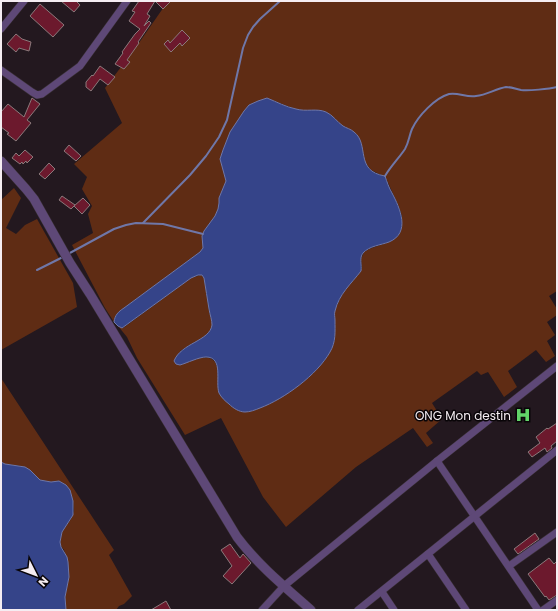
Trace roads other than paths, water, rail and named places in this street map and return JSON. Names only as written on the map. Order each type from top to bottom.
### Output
[{"type":"street","points":[[1,29],[24,1]]},
{"type":"street","points":[[1,70],[37,95],[42,94],[80,66],[127,1]]},
{"type":"street","points":[[1,161],[34,199],[70,262],[237,537],[256,559],[311,610]]},
{"type":"street","points":[[262,610],[284,586],[437,461],[557,366]]},
{"type":"street","points":[[358,610],[557,450]]},
{"type":"street","points":[[437,461],[538,610]]},
{"type":"street","points":[[509,566],[557,532]]},
{"type":"street","points":[[428,554],[466,610]]},
{"type":"street","points":[[382,592],[394,610]]},
{"type":"street","points":[[543,610],[557,600]]},
{"type":"water","points":[[267,98],[296,109],[319,110],[326,112],[343,126],[354,132],[359,137],[369,169],[375,173],[385,176],[398,206],[402,226],[400,233],[396,238],[368,249],[363,253],[361,259],[361,271],[339,299],[335,313],[334,341],[330,352],[324,361],[299,385],[279,399],[249,412],[245,412],[234,408],[219,393],[217,365],[212,358],[203,357],[180,365],[176,364],[174,361],[183,350],[206,335],[212,325],[204,278],[202,275],[191,278],[122,328],[114,322],[120,311],[200,252],[203,248],[202,236],[215,216],[218,209],[219,198],[226,181],[220,159],[230,132],[249,105]]},
{"type":"water","points":[[1,462],[25,467],[40,480],[51,482],[59,481],[66,485],[70,490],[73,501],[73,515],[62,532],[60,542],[68,562],[69,577],[65,597],[66,610],[1,610]]},
{"type":"waterway","points":[[143,223],[190,175],[219,137],[227,120],[243,48],[248,35],[260,19],[280,1]]},
{"type":"waterway","points":[[385,176],[405,149],[412,129],[418,119],[438,99],[449,94],[476,96],[506,87],[521,90],[539,90],[557,87]]},
{"type":"waterway","points":[[68,254],[114,229],[136,223],[163,224],[203,234]]},
{"type":"waterway","points":[[37,270],[61,258]]},
{"type":"place","name":"ONG Mon destin","points":[[523,415]]}]
